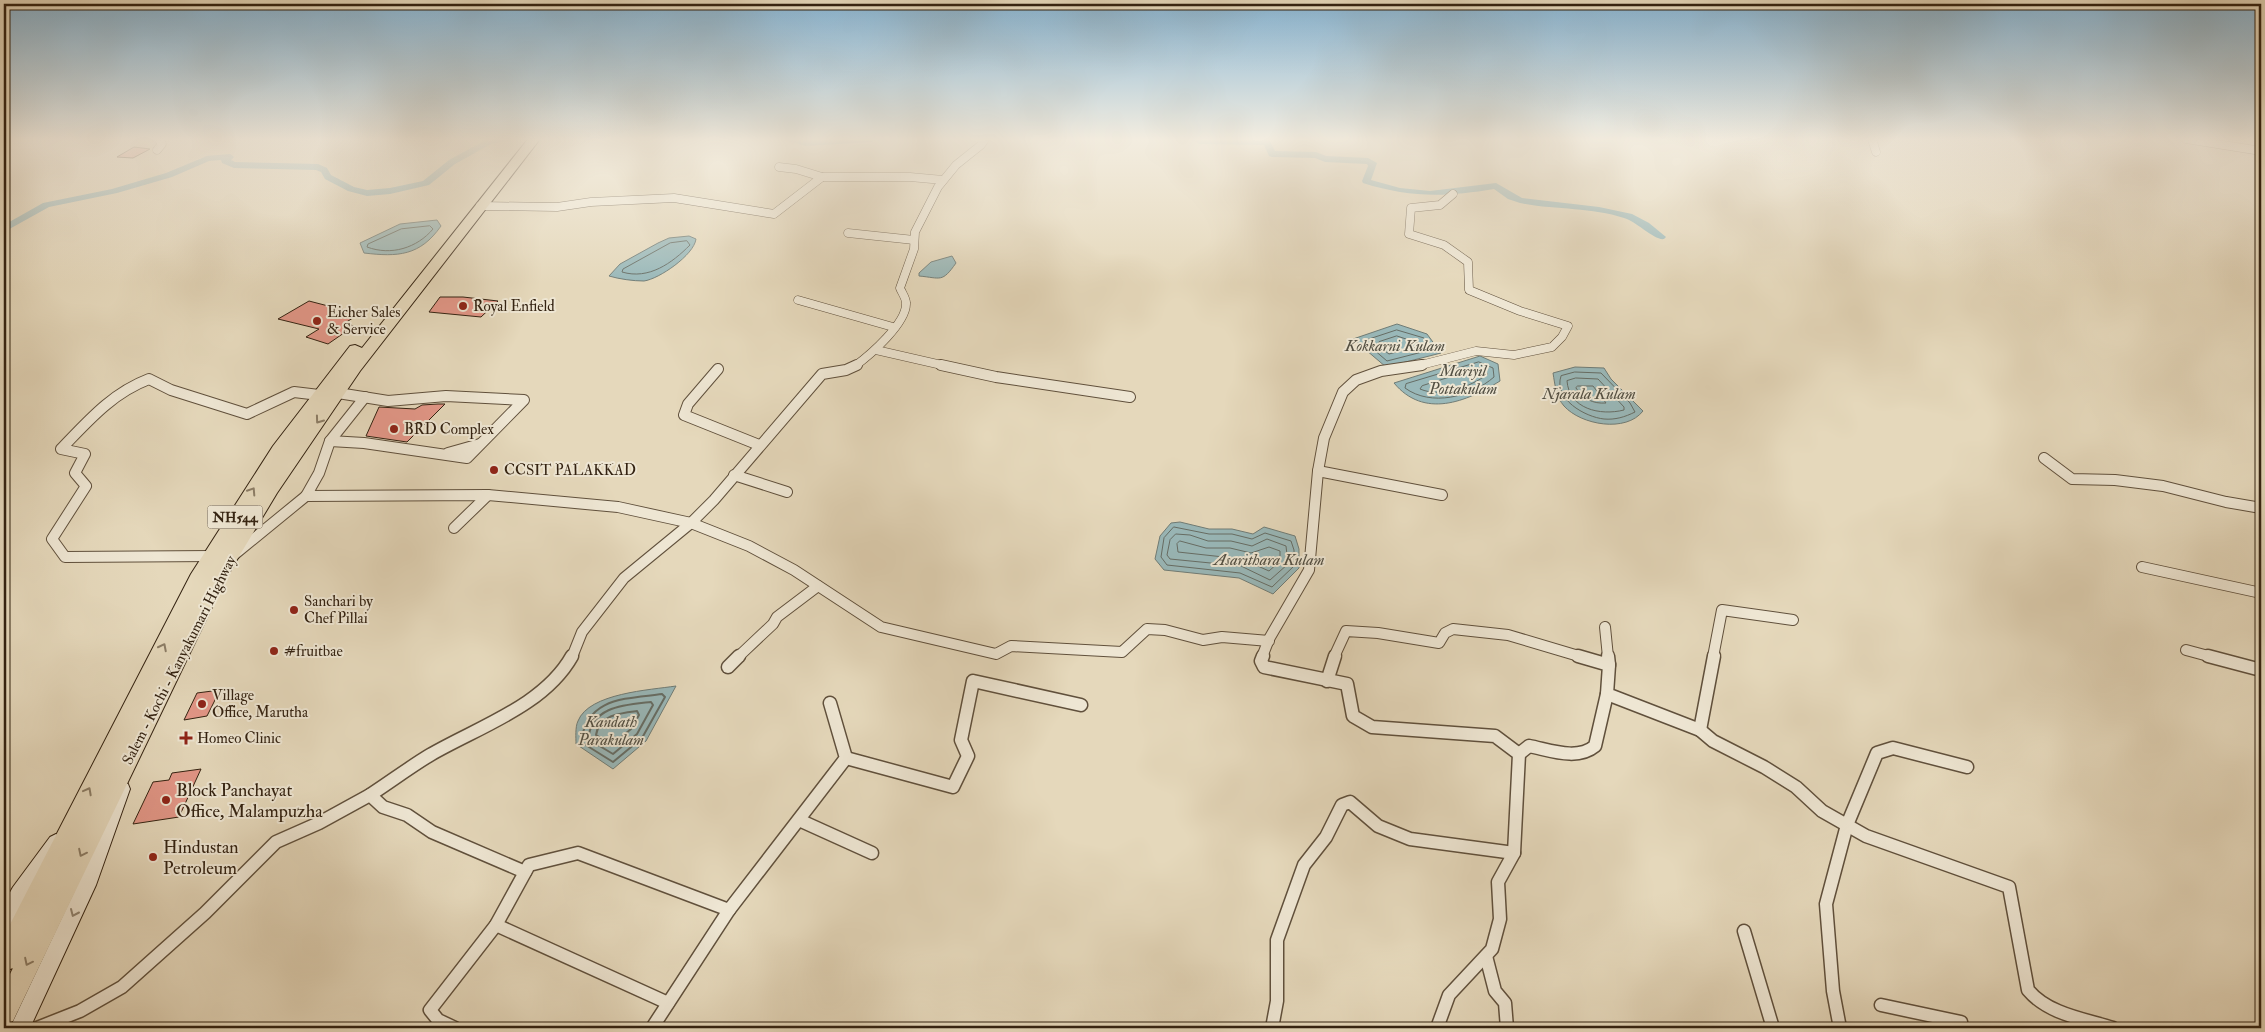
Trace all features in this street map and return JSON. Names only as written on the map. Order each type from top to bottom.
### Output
[{"type":"highway","name":"Salem - Kochi - Kanyakumari Highway","points":[[4,1012],[217,577],[221,557],[279,450],[319,395],[488,187]]},
{"type":"highway","name":"Salem - Kochi - Kanyakumari Highway","points":[[4,960],[77,812],[198,579],[221,557],[270,490],[354,368],[493,187]]},
{"type":"highway","points":[[198,579],[217,577]]},
{"type":"street","points":[[480,206],[557,207],[591,202],[674,198],[774,214],[810,187]]},
{"type":"street","points":[[37,1028],[80,1011],[122,988],[205,913],[276,842],[370,795],[430,755],[496,720],[539,693],[562,674],[578,646],[582,632],[624,578],[691,523],[822,374],[834,370],[848,370],[876,350],[904,312],[906,302],[900,288],[909,266],[915,232],[938,187]]},
{"type":"street","points":[[1453,194],[1447,203],[1440,206],[1411,208],[1409,234],[1444,245],[1468,262],[1469,290],[1520,311],[1568,326],[1552,347],[1514,355],[1476,351],[1404,369],[1381,371],[1356,380],[1343,392],[1334,407],[1324,438],[1318,471],[1309,570],[1269,641],[1261,661],[1264,667],[1346,684],[1353,716],[1372,727],[1495,736],[1519,754]]},
{"type":"street","points":[[848,234],[914,240]]},
{"type":"street","points":[[798,300],[893,327]]},
{"type":"street","points":[[876,350],[996,378],[1130,398]]},
{"type":"street","points":[[718,369],[688,404],[684,416],[759,444]]},
{"type":"street","points":[[319,395],[294,392],[247,414],[171,390],[149,379],[126,388],[105,404],[61,449],[85,454],[75,473],[86,486],[82,495],[58,523],[52,539],[65,557],[221,557],[306,496],[319,473],[330,442],[366,397]]},
{"type":"street","points":[[330,442],[364,443],[444,455],[481,444],[524,400],[463,396],[388,401],[338,393]]},
{"type":"street","points":[[2044,458],[2072,479],[2115,480],[2163,486],[2226,502],[2261,508]]},
{"type":"street","points":[[1318,471],[1442,494]]},
{"type":"street","points":[[734,475],[787,492]]},
{"type":"street","points":[[306,496],[488,496],[618,507],[691,523],[749,546],[794,570],[881,627],[996,654],[1011,646],[1122,652],[1147,629],[1165,630],[1203,640],[1222,637],[1269,641]]},
{"type":"street","points":[[454,528],[488,496]]},
{"type":"street","points":[[2142,567],[2261,593]]},
{"type":"street","points":[[728,667],[762,632],[773,624],[777,617],[818,586]]},
{"type":"street","points":[[1700,730],[1722,610],[1793,620]]},
{"type":"street","points":[[1437,1028],[1449,995],[1492,949],[1500,919],[1498,882],[1514,852],[1519,754],[1529,746],[1577,754],[1592,750],[1596,746],[1607,704],[1609,666],[1605,627]]},
{"type":"street","points":[[1327,681],[1336,652],[1346,631],[1378,633],[1439,643],[1446,633],[1453,629],[1508,635],[1609,666]]},
{"type":"street","points":[[2186,650],[2261,670]]},
{"type":"street","points":[[846,758],[953,787],[968,756],[961,740],[972,681],[1081,705]]},
{"type":"street","points":[[1607,694],[1700,730],[1712,741],[1764,767],[1796,787],[1822,811],[1866,836],[2009,888],[2028,990],[2033,999],[2113,1028]]},
{"type":"street","points":[[830,703],[846,758]]},
{"type":"street","points":[[1840,1028],[1833,991],[1826,904],[1847,825],[1877,753],[1893,748],[1966,767]]},
{"type":"street","points":[[20,1028],[87,885],[119,798],[132,752]]},
{"type":"street","points":[[652,1028],[729,910],[846,758]]},
{"type":"street","points":[[370,795],[383,807],[407,815],[432,832],[525,872]]},
{"type":"street","points":[[1272,1028],[1277,1001],[1277,940],[1304,865],[1326,837],[1342,805],[1350,802],[1378,826],[1410,838],[1514,852]]},
{"type":"street","points":[[4,920],[19,893],[77,812]]},
{"type":"street","points":[[799,820],[872,852]]},
{"type":"street","points":[[455,1028],[438,1020],[430,1010],[496,925],[529,865],[578,853],[729,910]]},
{"type":"street","points":[[496,925],[668,1003]]},
{"type":"street","points":[[1744,931],[1773,1028]]},
{"type":"street","points":[[1486,956],[1496,991],[1505,1003],[1507,1028]]},
{"type":"street","points":[[1881,1005],[1961,1022],[1962,1028]]},
{"type":"water","points":[[437,220],[441,226],[433,236],[416,249],[407,252],[387,255],[364,253],[360,243],[400,224]]},
{"type":"water","points":[[689,236],[696,239],[689,252],[683,259],[658,276],[644,281],[626,280],[609,276],[620,264],[658,243],[669,238]]},
{"type":"water","points":[[952,256],[956,263],[944,276],[937,278],[919,276],[919,273],[931,262]]},
{"type":"water","name":"Kokkarni Kulam","points":[[1397,324],[1427,334],[1441,353],[1386,367],[1353,339]]},
{"type":"water","name":"Mariyil Pottakulam","points":[[1480,356],[1498,364],[1500,381],[1487,389],[1459,400],[1432,404],[1418,401],[1406,394],[1394,383]]},
{"type":"water","name":"Njarala Kulam","points":[[1575,367],[1604,368],[1611,379],[1643,411],[1635,418],[1615,424],[1592,422],[1572,413],[1559,399],[1553,373]]},
{"type":"water","name":"Asarithara Kulam","points":[[1180,522],[1209,529],[1232,529],[1253,534],[1264,527],[1295,536],[1299,549],[1299,568],[1273,594],[1239,578],[1164,570],[1155,559],[1160,536],[1171,523]]},
{"type":"water","name":"Kandath Parakulam","points":[[676,686],[646,741],[613,769],[576,744],[578,721],[584,712],[594,704],[621,694]]},
{"type":"building","name":"Royal Enfield","points":[[440,297],[463,297],[498,301],[481,317],[429,312]]},
{"type":"building","name":"Eicher Sales & Service","points":[[309,301],[359,314],[345,323],[354,326],[328,344],[306,337],[319,329],[278,319]]},
{"type":"building","name":"BRD Complex","points":[[445,404],[407,442],[366,436],[379,407],[415,409],[422,405]]},
{"type":"building","name":"Village Office, Marutha","points":[[220,690],[207,716],[184,720],[197,693]]},
{"type":"building","name":"Block Panchayat Office, Malampuzha","points":[[201,769],[179,817],[133,824],[153,782],[169,780],[172,773]]},
{"type":"waterway","points":[[4,229],[46,205],[127,187]]},
{"type":"waterway","points":[[347,187],[367,193],[407,187]]},
{"type":"waterway","points":[[1384,187],[1415,193],[1446,193],[1488,187]]},
{"type":"waterway","points":[[1497,187],[1503,193],[1520,201],[1599,210],[1629,216],[1661,237]]},
{"type":"place","name":"Royal Enfield","points":[[463,306]]},
{"type":"place","name":"Eicher Sales & Service","points":[[317,321]]},
{"type":"place","name":"BRD Complex","points":[[394,429]]},
{"type":"place","name":"CCSIT PALAKKAD","points":[[494,470]]},
{"type":"place","name":"Sanchari by Chef Pillai","points":[[294,610]]},
{"type":"place","name":"#fruitbae","points":[[274,651]]},
{"type":"place","name":"Village Office, Marutha","points":[[202,704]]},
{"type":"place","name":"Homeo Clinic","points":[[186,738]]},
{"type":"place","name":"Block Panchayat Office, Malampuzha","points":[[166,800]]},
{"type":"place","name":"Hindustan Petroleum","points":[[153,857]]}]
